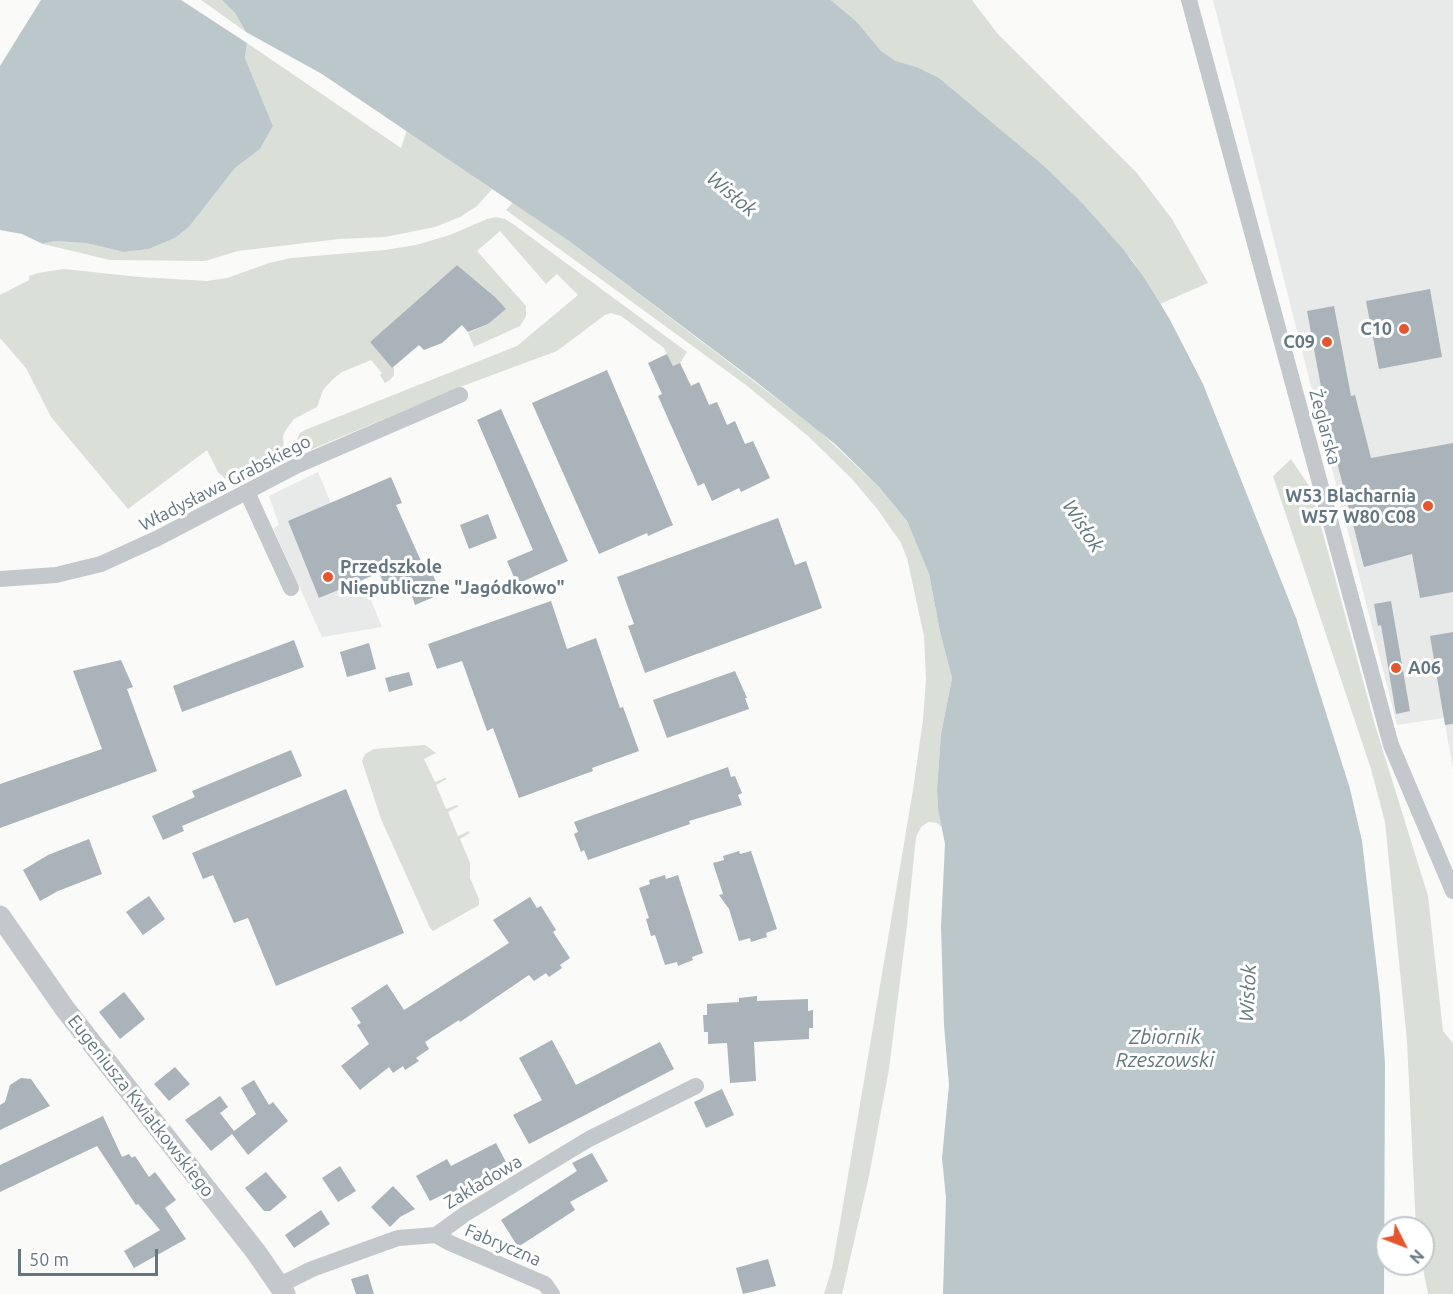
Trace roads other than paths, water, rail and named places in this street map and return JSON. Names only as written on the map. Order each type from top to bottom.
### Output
[{"type":"street","name":"Żeglarska","points":[[1190,0],[1391,745],[1453,891]]},
{"type":"street","name":"Władysława Grabskiego","points":[[0,579],[56,575],[101,564],[150,542],[296,466],[460,395]]},
{"type":"street","points":[[247,492],[291,588]]},
{"type":"street","name":"Eugeniusza Kwiatkowskiego","points":[[0,916],[65,1009],[256,1252],[282,1290]]},
{"type":"street","name":"Zakładowa","points":[[282,1290],[312,1269],[398,1238],[436,1235],[589,1139],[696,1086]]},
{"type":"street","name":"Fabryczna","points":[[436,1235],[450,1244],[545,1284],[552,1294]]},
{"type":"water","points":[[41,0],[181,0],[247,43],[245,58],[273,126],[260,149],[235,168],[189,227],[175,238],[149,249],[124,252],[86,243],[54,241],[43,244],[22,234],[0,230],[0,66]]},
{"type":"water","name":"Zbiornik Rzeszowski","points":[[222,0],[831,0],[857,22],[881,51],[896,61],[917,67],[939,78],[1046,168],[1085,206],[1123,249],[1143,276],[1169,318],[1203,384],[1296,618],[1350,789],[1362,841],[1380,996],[1385,1063],[1384,1216],[1375,1216],[1375,1276],[1384,1276],[1384,1294],[943,1294],[946,1198],[942,1158],[949,1085],[944,1025],[941,927],[945,844],[937,789],[941,734],[952,678],[929,574],[907,521],[879,487],[835,444],[759,384],[569,241],[322,74],[246,32],[235,13]]},
{"type":"place","name":"C10","points":[[1404,329]]},
{"type":"place","name":"C09","points":[[1327,342]]},
{"type":"place","name":"W53 Blacharnia W57 W80 C08","points":[[1428,506]]},
{"type":"place","name":"Przedszkole Niepubliczne \"Jagódkowo\"","points":[[328,577]]},
{"type":"place","name":"A06","points":[[1396,668]]},
{"type":"water label","name":"Wisłok","points":[[732,194]]},
{"type":"water label","name":"Wisłok","points":[[1083,526]]},
{"type":"water label","name":"Wisłok","points":[[1248,993]]}]
